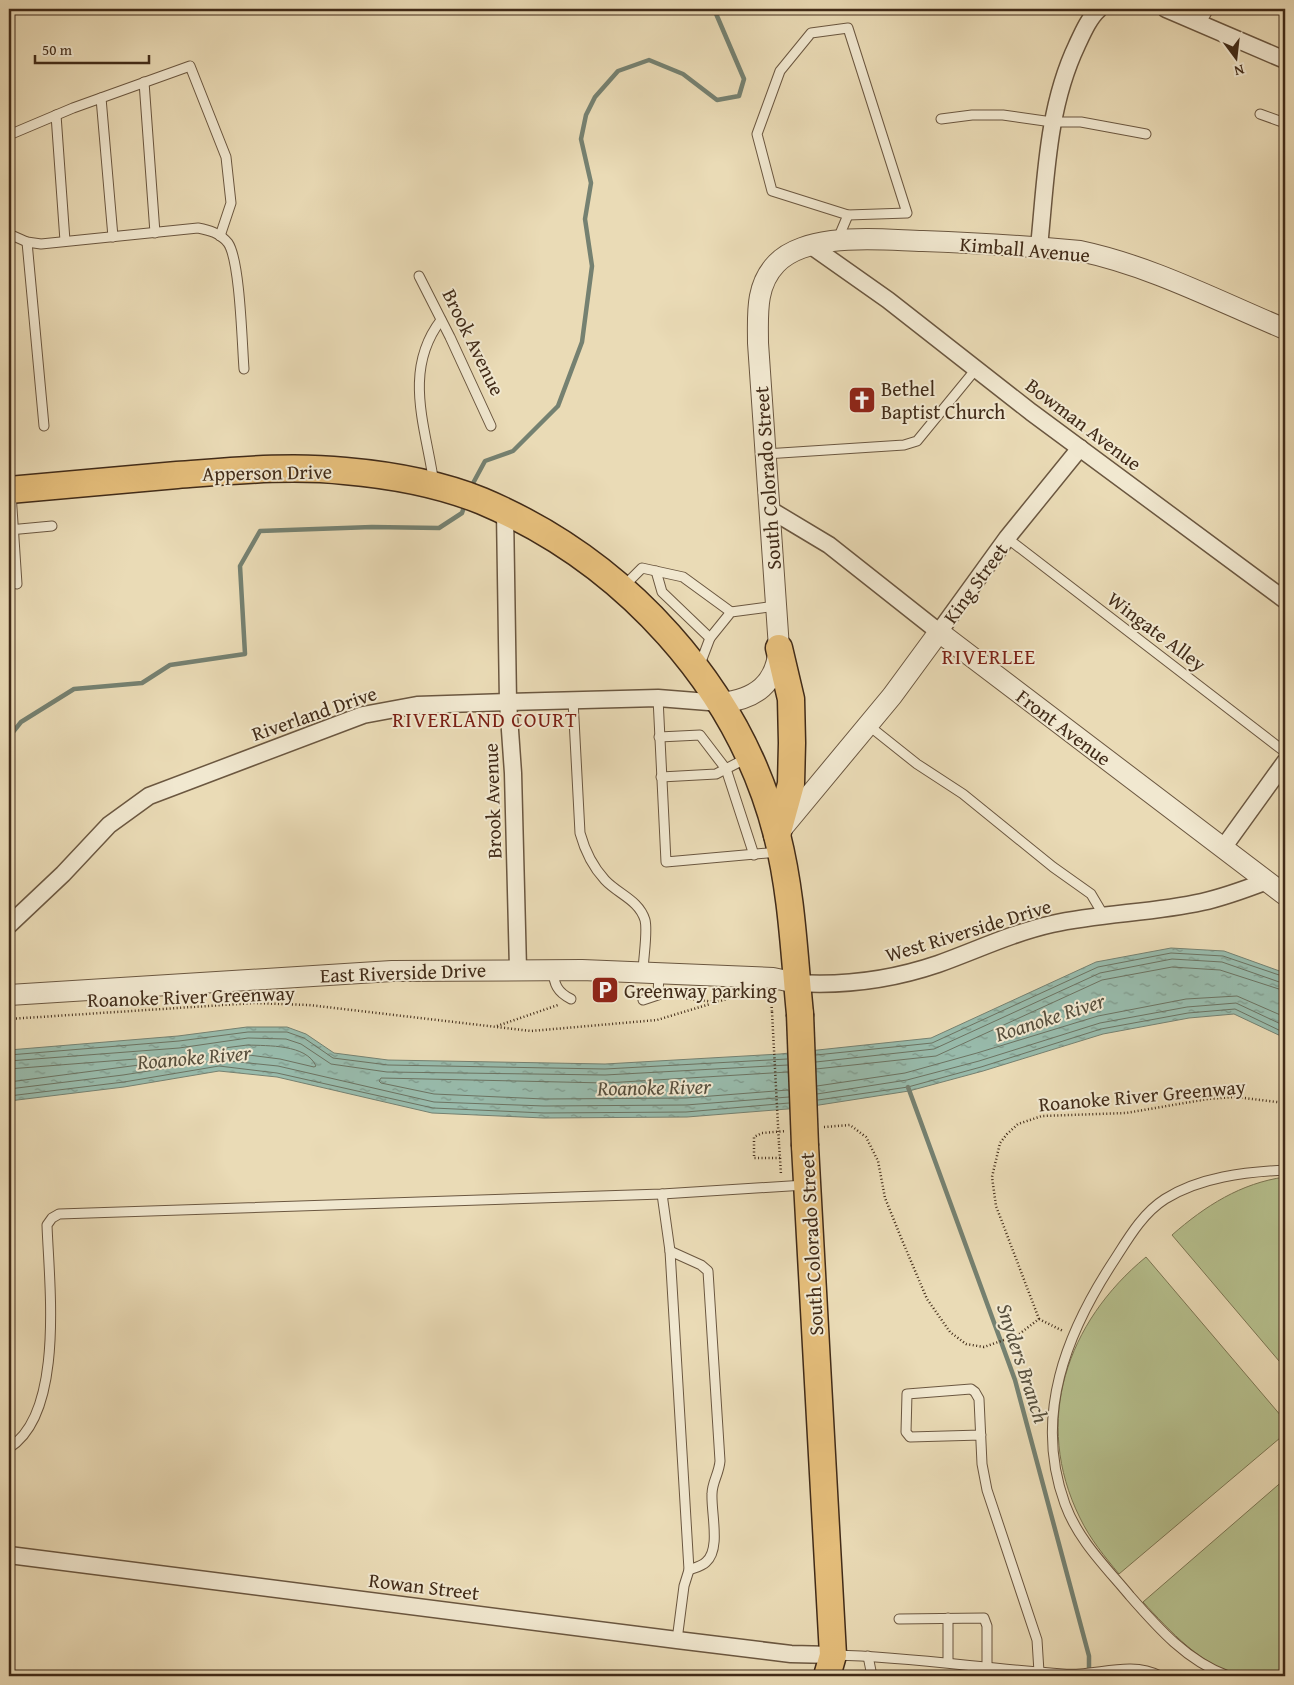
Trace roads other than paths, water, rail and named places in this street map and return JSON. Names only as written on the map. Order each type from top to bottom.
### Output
[{"type":"main road","name":"Apperson Drive","points":[[10,490],[204,473],[292,468],[344,470],[394,477],[445,489],[482,501],[559,542],[621,589],[661,627],[698,670],[721,702],[750,757],[779,843]]},
{"type":"main road","points":[[779,648],[790,699],[792,743],[791,784],[779,843]]},
{"type":"main road","name":"South Colorado Street","points":[[779,843],[792,916],[800,1014],[806,1134],[796,1185],[834,1669]]},
{"type":"street","points":[[1166,9],[1285,60]]},
{"type":"street","points":[[1039,247],[1052,122],[1058,92],[1069,61],[1091,12]]},
{"type":"street","name":"Kimball Avenue","points":[[810,245],[863,239],[1039,247],[1080,251],[1144,269],[1285,330]]},
{"type":"street","name":"Bowman Avenue","points":[[810,245],[888,300],[1080,448],[1285,600]]},
{"type":"street","name":"South Colorado Street","points":[[721,702],[748,697],[760,690],[774,671],[779,648],[758,343],[758,304],[761,288],[767,275],[781,259],[794,251],[810,245]]},
{"type":"street","name":"King Street","points":[[779,843],[939,632],[1007,538],[1080,448]]},
{"type":"street","name":"Front Avenue","points":[[769,509],[829,545],[939,632],[1285,894]]},
{"type":"street","name":"Brook Avenue","points":[[505,512],[508,702],[513,773],[518,969]]},
{"type":"street","name":"Riverland Drive","points":[[9,925],[63,874],[109,825],[149,796],[363,715],[417,705],[658,698],[721,702]]},
{"type":"street","points":[[1223,848],[1285,762]]},
{"type":"street","name":"West Riverside Drive","points":[[797,983],[830,985],[859,983],[903,974],[939,963],[1017,933],[1054,924],[1202,902],[1267,881]]},
{"type":"street","name":"East Riverside Drive","points":[[9,995],[382,971],[553,970],[773,978],[797,983]]},
{"type":"street","name":"Rowan Street","points":[[9,1555],[791,1654],[834,1669]]},
{"type":"lane","points":[[1200,24],[1209,9]]},
{"type":"lane","points":[[848,28],[907,213],[848,215],[772,191],[757,134],[780,71],[810,33],[848,28]]},
{"type":"lane","points":[[9,135],[56,115],[190,66],[226,157],[231,203],[220,236]]},
{"type":"lane","points":[[144,82],[155,233]]},
{"type":"lane","points":[[101,98],[113,237]]},
{"type":"lane","points":[[941,119],[1003,114],[1052,122],[1081,122],[1146,134]]},
{"type":"lane","points":[[1260,114],[1285,123]]},
{"type":"lane","points":[[56,115],[65,241]]},
{"type":"lane","points":[[837,241],[848,215]]},
{"type":"lane","points":[[9,234],[27,242],[41,244],[198,228],[210,230],[227,243],[235,260],[244,369]]},
{"type":"lane","points":[[27,242],[44,426]]},
{"type":"lane","name":"Brook Avenue","points":[[419,276],[491,426]]},
{"type":"lane","points":[[441,320],[428,343],[421,361],[418,380],[419,399],[445,489]]},
{"type":"lane","points":[[765,454],[904,445],[917,441],[976,369]]},
{"type":"lane","points":[[10,490],[11,530],[17,584]]},
{"type":"lane","points":[[11,530],[52,526]]},
{"type":"lane","name":"Wingate Alley","points":[[1007,538],[1285,752]]},
{"type":"lane","points":[[621,589],[642,568],[683,578],[731,612],[776,606]]},
{"type":"lane","points":[[656,571],[662,592],[710,638]]},
{"type":"lane","points":[[698,670],[710,638],[731,612]]},
{"type":"lane","points":[[658,698],[666,862],[754,855],[779,843]]},
{"type":"lane","points":[[573,700],[580,833],[585,851],[594,867],[606,881],[634,902],[642,911],[646,922],[651,973],[658,995],[643,1000]]},
{"type":"lane","points":[[868,725],[917,764],[963,794],[1053,867],[1090,894],[1104,916]]},
{"type":"lane","points":[[659,737],[700,735],[726,769],[754,855]]},
{"type":"lane","points":[[661,777],[716,774],[750,757]]},
{"type":"lane","points":[[553,970],[554,984],[567,997]]},
{"type":"lane","points":[[1228,1676],[1190,1657],[1165,1634],[1084,1540],[1071,1519],[1060,1489],[1055,1456],[1053,1424],[1058,1376],[1071,1335],[1106,1272],[1135,1228],[1165,1199],[1193,1186],[1218,1179],[1285,1170]]},
{"type":"lane","points":[[9,1448],[27,1432],[35,1418],[49,1364],[50,1320],[47,1226],[52,1218],[58,1214],[662,1194],[796,1185]]},
{"type":"lane","points":[[662,1194],[670,1251],[689,1570],[684,1586],[677,1640]]},
{"type":"lane","points":[[670,1251],[701,1265],[708,1271],[720,1461],[718,1475],[713,1481],[712,1493],[714,1551],[706,1562],[689,1570]]},
{"type":"lane","points":[[981,1436],[910,1437],[906,1432],[907,1394],[970,1389],[975,1392],[979,1399],[981,1436],[982,1464],[987,1490],[1037,1640],[1039,1672]]},
{"type":"lane","points":[[948,1618],[948,1662]]},
{"type":"lane","points":[[898,1619],[984,1618],[987,1626],[987,1666]]},
{"type":"lane","points":[[834,1669],[868,1656],[987,1666],[1016,1673],[1079,1674],[1131,1668],[1146,1670],[1160,1676]]},
{"type":"lane","points":[[868,1656],[872,1676]]},
{"type":"water","name":"Roanoke River","points":[[1171,948],[1224,951],[1285,973],[1285,1038],[1234,1014],[1189,1018],[1103,1034],[983,1071],[909,1091],[800,1108],[687,1117],[544,1118],[432,1113],[277,1077],[219,1071],[124,1087],[9,1101],[9,1050],[178,1036],[247,1027],[287,1027],[306,1034],[334,1053],[388,1060],[605,1064],[780,1054],[931,1038],[1096,962]]},
{"type":"waterway","points":[[471,487],[485,461],[513,451],[558,406],[582,342],[592,266],[585,219],[591,183],[581,139],[586,115],[595,97],[618,71],[649,60],[683,74],[717,100],[739,96],[744,79],[714,9]]},
{"type":"waterway","points":[[9,737],[21,722],[74,689],[142,683],[170,665],[245,654],[240,566],[260,531],[372,527],[439,528],[462,513],[465,504]]},
{"type":"waterway","name":"Snyders Branch","points":[[908,1087],[1015,1380],[1089,1656],[1089,1674]]},
{"type":"place","name":"Bethel Baptist Church","points":[[862,400]]},
{"type":"place","name":"Greenway parking","points":[[605,990]]},
{"type":"district","name":"RIVERLEE","points":[[989,656]]},
{"type":"district","name":"RIVERLAND COURT","points":[[485,719]]}]
